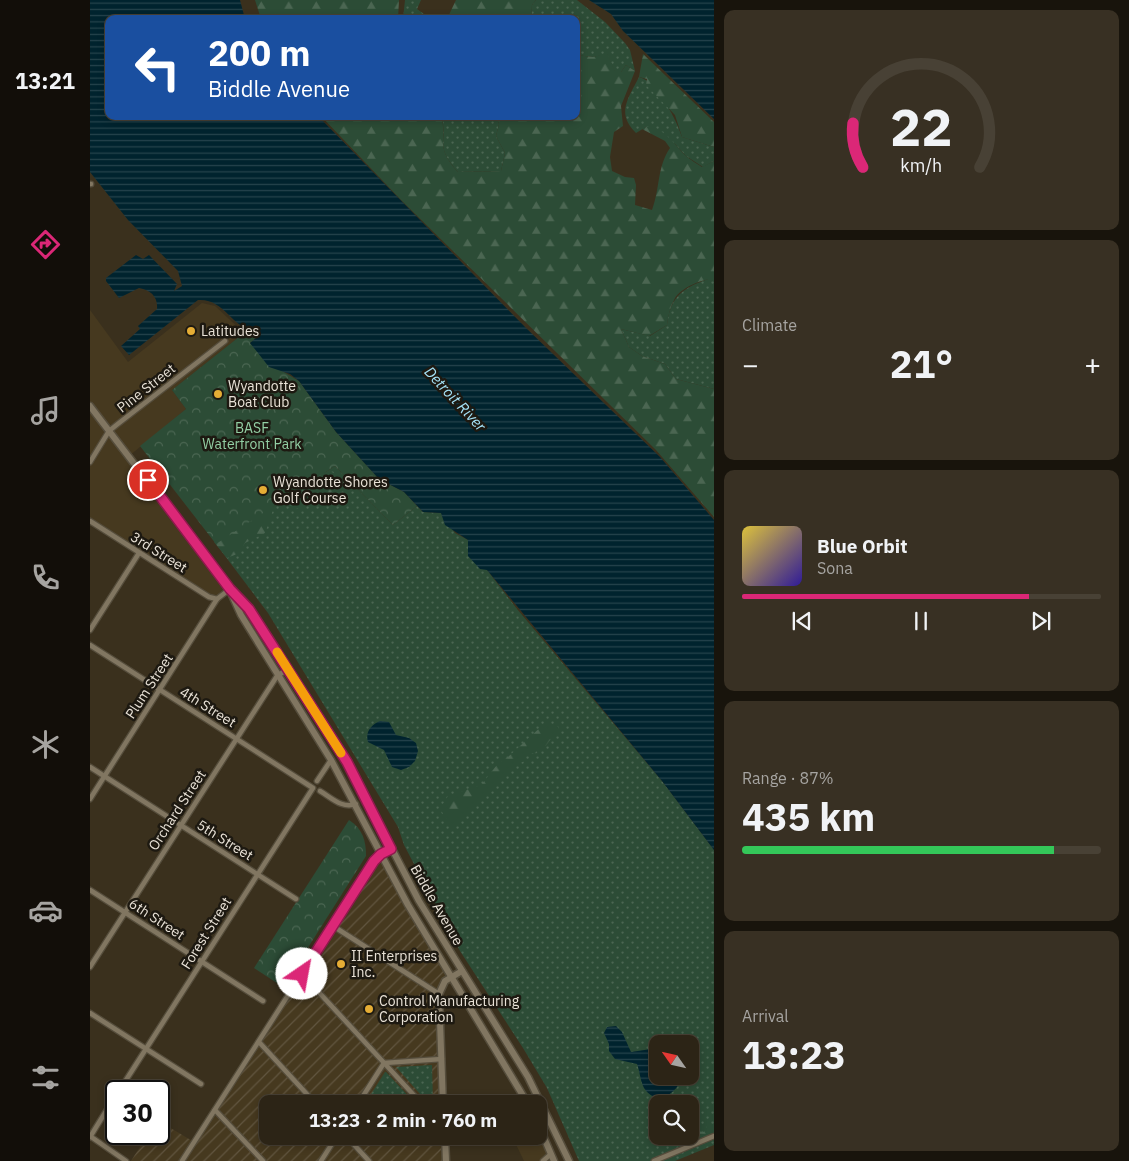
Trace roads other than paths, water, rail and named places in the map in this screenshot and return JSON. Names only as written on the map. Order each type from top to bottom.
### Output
[{"type":"main road","name":"Biddle Avenue","points":[[90,406],[230,589],[249,609],[347,762],[419,901],[528,1077],[569,1161]]},
{"type":"main road","name":"Biddle Avenue","points":[[230,589],[241,616],[356,804],[408,905],[523,1095]]},
{"type":"main road","points":[[443,1095],[440,987],[451,977],[462,971]]},
{"type":"main road","points":[[517,1083],[528,1077]]},
{"type":"main road","points":[[445,1145],[446,1161]]},
{"type":"main road","points":[[547,1145],[554,1161]]},
{"type":"street","name":"Pine Street","points":[[90,462],[110,431],[225,341]]},
{"type":"street","name":"3rd Street","points":[[90,521],[209,597],[218,598]]},
{"type":"street","points":[[90,630],[139,552]]},
{"type":"street","name":"Plum Street","points":[[90,799],[218,598],[230,589]]},
{"type":"street","name":"4th Street","points":[[90,645],[314,788]]},
{"type":"street","name":"Orchard Street","points":[[90,967],[277,676],[288,670]]},
{"type":"street","points":[[317,781],[330,760]]},
{"type":"street","name":"5th Street","points":[[90,767],[296,899]]},
{"type":"street","name":"Forest Street","points":[[126,1080],[314,788]]},
{"type":"street","points":[[320,791],[342,805],[348,807],[356,804]]},
{"type":"street","points":[[182,1161],[381,854],[391,849]]},
{"type":"street","name":"6th Street","points":[[90,890],[263,1001]]},
{"type":"street","points":[[333,926],[439,994]]},
{"type":"street","points":[[302,974],[414,1095]]},
{"type":"street","points":[[90,1012],[201,1084]]},
{"type":"street","points":[[259,1042],[308,1095]]},
{"type":"street","points":[[384,1063],[442,1059]]},
{"type":"street","points":[[364,1095],[384,1063]]},
{"type":"street","points":[[215,1110],[262,1161]]},
{"type":"street","points":[[105,1113],[90,1136],[126,1161]]},
{"type":"street","points":[[654,1161],[714,1136]]},
{"type":"street","points":[[321,1161],[331,1145]]},
{"type":"street","points":[[354,1145],[369,1161]]},
{"type":"street","points":[[543,1161],[551,1154]]},
{"type":"water","name":"Detroit River","points":[[90,0],[240,0],[244,15],[105,15],[105,120],[322,120],[526,328],[660,457],[714,520],[714,850],[662,781],[487,570],[480,569],[468,556],[468,540],[445,525],[441,513],[423,512],[404,492],[379,479],[336,432],[299,381],[290,374],[269,367],[250,343],[256,338],[253,330],[239,324],[215,304],[198,300],[129,355],[121,346],[140,329],[138,326],[157,309],[156,301],[150,292],[139,288],[119,298],[106,281],[106,278],[136,255],[143,259],[149,255],[177,284],[174,291],[182,286],[178,271],[128,220],[90,172]]},
{"type":"water","points":[[589,0],[714,0],[714,119],[623,31],[611,14]]},
{"type":"water","points":[[380,721],[389,722],[396,735],[409,738],[416,743],[418,751],[415,761],[409,767],[401,770],[392,767],[384,750],[368,742],[367,735],[370,729]]},
{"type":"water","points":[[616,1026],[622,1032],[631,1052],[649,1049],[649,1085],[678,1085],[676,1088],[668,1095],[649,1094],[644,1088],[637,1064],[615,1059],[609,1051],[609,1044],[604,1033],[607,1027]]},
{"type":"place","name":"Latitudes","points":[[191,331]]},
{"type":"place","name":"Wyandotte Boat Club","points":[[218,394]]},
{"type":"place","name":"Wyandotte Shores Golf Course","points":[[263,490]]},
{"type":"place","name":"II Enterprises Inc.","points":[[341,964]]},
{"type":"place","name":"Control Manufacturing Corporation","points":[[369,1009]]},
{"type":"park label","name":"BASF Waterfront Park","points":[[252,436]]}]
